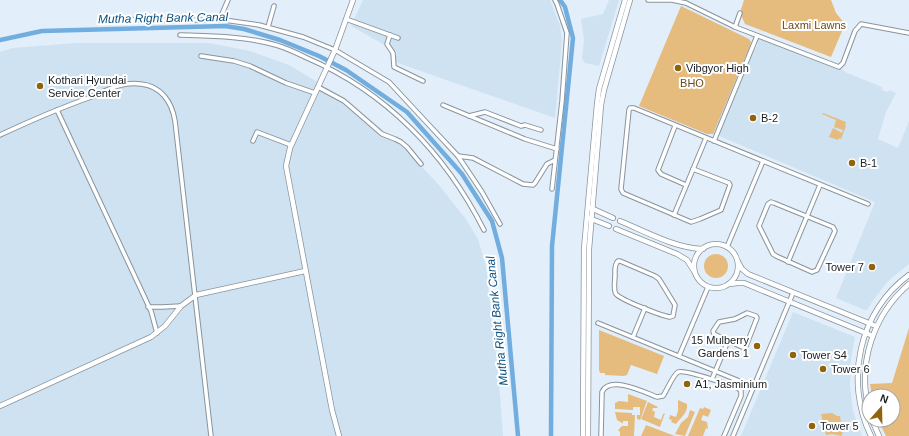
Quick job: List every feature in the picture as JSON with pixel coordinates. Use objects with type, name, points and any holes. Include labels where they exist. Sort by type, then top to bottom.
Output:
[{"type":"street","points":[[224,20],[222,14],[228,0]]},
{"type":"street","points":[[339,436],[331,404],[305,271],[286,172],[286,161],[291,145],[334,52],[353,0]]},
{"type":"street","points":[[552,189],[567,33],[555,0]]},
{"type":"street","points":[[590,208],[596,104],[599,88],[626,0]]},
{"type":"street","points":[[583,436],[583,274],[590,208],[604,90],[630,0]]},
{"type":"street","points":[[648,0],[672,0],[686,3],[735,27],[839,67],[843,63],[857,26],[861,24],[909,33]]},
{"type":"street","points":[[268,27],[274,6]]},
{"type":"street","points":[[735,27],[740,13]]},
{"type":"street","points":[[114,18],[138,20],[224,20],[259,25],[303,37],[334,52],[388,82],[458,156],[482,192],[500,224]]},
{"type":"street","points":[[346,19],[398,38]]},
{"type":"street","points":[[180,35],[229,36],[277,45],[327,65],[357,84],[389,108],[418,136],[447,168],[474,210],[484,230]]},
{"type":"street","points":[[390,36],[387,44],[393,53],[394,67],[423,81]]},
{"type":"street","points":[[714,141],[757,36]]},
{"type":"street","points":[[202,56],[234,61],[250,66],[315,93]]},
{"type":"street","points":[[0,135],[120,85],[142,84],[149,86],[163,94],[168,100],[172,107],[175,121],[211,436]]},
{"type":"street","points":[[318,87],[344,101],[382,134],[401,142],[421,164]]},
{"type":"street","points":[[443,105],[525,139],[557,148]]},
{"type":"street","points":[[693,169],[729,183],[730,188],[724,206],[721,210],[695,221],[687,221],[623,193],[621,189],[628,110],[634,108],[868,204]]},
{"type":"street","points":[[57,110],[154,320],[157,333]]},
{"type":"street","points":[[468,116],[485,112],[521,126],[525,125],[541,130]]},
{"type":"street","points":[[675,126],[658,170],[661,174],[686,184]]},
{"type":"street","points":[[253,141],[257,132],[291,145]]},
{"type":"street","points":[[674,215],[706,138]]},
{"type":"street","points":[[458,156],[473,158],[523,184],[530,185],[535,183],[547,164],[555,160]]},
{"type":"street","points":[[727,248],[761,161]]},
{"type":"street","points":[[788,262],[820,185]]},
{"type":"street","points":[[771,202],[833,227],[835,231],[817,270],[812,272],[788,262],[773,254],[760,229],[760,222],[768,204],[771,202]]},
{"type":"street","points":[[590,208],[613,218]]},
{"type":"street","points":[[589,218],[609,226]]},
{"type":"street","points":[[588,436],[589,218]]},
{"type":"street","points":[[620,221],[680,246],[691,249],[703,249],[715,244],[727,248],[732,251],[742,269],[748,274],[876,326]]},
{"type":"street","points":[[616,229],[677,254],[687,260],[700,282],[708,287],[717,288],[738,282],[873,336]]},
{"type":"street","points":[[694,270],[696,258],[703,249]]},
{"type":"street","points":[[620,261],[655,276],[665,288],[675,306],[673,316],[670,317],[645,308],[616,293],[616,262],[620,261]]},
{"type":"street","points":[[729,284],[736,274],[738,262]]},
{"type":"street","points":[[0,406],[144,341],[165,326],[182,306],[196,295],[305,271]]},
{"type":"street","points":[[871,436],[861,409],[858,385],[859,360],[869,324],[883,300],[909,274]]},
{"type":"street","points":[[866,388],[865,369],[867,354],[876,326],[890,305],[909,284]]},
{"type":"street","points":[[679,356],[708,287]]},
{"type":"street","points":[[733,436],[793,293]]},
{"type":"street","points":[[148,307],[182,306]]},
{"type":"street","points":[[633,337],[645,308]]},
{"type":"street","points":[[747,313],[756,316],[757,320],[746,346],[742,347],[728,341],[714,334],[713,331],[717,324],[735,319],[747,313]]},
{"type":"street","points":[[598,323],[754,387]]},
{"type":"street","points":[[712,379],[728,341]]},
{"type":"street","points":[[601,436],[602,392],[604,388],[609,384],[622,385],[657,397],[663,396],[674,375],[678,372],[684,372],[712,379],[738,388],[741,391],[741,396],[724,436]]},
{"type":"shaded area","points":[[363,0],[550,0],[560,26],[562,42],[555,118],[395,62],[397,52],[351,26]]},
{"type":"shaded area","points":[[609,0],[619,0],[599,66],[585,63],[582,59],[584,40],[581,19],[603,14]]},
{"type":"shaded area","points":[[749,35],[827,64],[834,64],[847,73],[882,87],[882,90],[888,92],[889,90],[896,93],[886,112],[878,139],[898,148],[909,121],[909,264],[888,281],[867,310],[836,298],[875,202],[710,132],[709,129],[758,44]]},
{"type":"shaded area","points":[[76,43],[209,43],[250,51],[289,65],[349,101],[407,151],[438,184],[465,218],[478,239],[486,267],[499,382],[503,436],[0,436],[0,52],[13,48]]},
{"type":"shaded area","points":[[793,312],[855,337],[851,359],[850,385],[853,411],[862,436],[741,436]]},
{"type":"green space","name":"Laxmi Lawns","points":[[744,0],[831,0],[836,13],[845,24],[831,57],[745,24],[740,13]]},
{"type":"green space","name":"BHO","points":[[681,6],[749,39],[751,42],[713,134],[707,134],[639,106]]},
{"type":"green space","points":[[823,113],[846,122],[841,139],[839,138],[838,140],[829,137],[833,128],[842,133],[843,130],[834,127],[836,120],[822,114]]},
{"type":"green space","points":[[716,254],[725,257],[728,266],[725,275],[716,278],[707,275],[704,266],[707,257]]},
{"type":"green space","points":[[909,328],[909,436],[886,436],[882,428],[901,428],[901,388],[871,388],[870,384],[892,383]]},
{"type":"green space","points":[[599,330],[664,356],[657,374],[631,365],[627,375],[624,376],[605,375],[605,373],[600,373]]},
{"type":"green space","points":[[628,394],[647,401],[640,420],[637,419],[637,415],[640,415],[640,407],[633,407],[633,410],[615,409],[615,403],[619,401],[628,402]]},
{"type":"green space","points":[[678,400],[687,404],[687,407],[676,424],[671,422],[672,420],[669,419],[670,415],[676,417],[678,411]]},
{"type":"green space","points":[[648,402],[658,407],[653,408],[652,410],[655,412],[654,417],[661,420],[663,414],[665,413],[660,427],[641,419]]},
{"type":"green space","points":[[704,407],[711,410],[708,417],[703,415],[701,420],[707,422],[708,429],[706,428],[703,436],[688,436],[700,408],[703,409]]},
{"type":"green space","points":[[690,410],[695,412],[685,436],[675,434],[681,423],[688,417]]},
{"type":"green space","points":[[615,412],[632,413],[632,415],[635,415],[634,436],[620,436],[620,432],[618,430],[622,426],[628,426],[628,421],[623,421],[622,423],[617,420]]},
{"type":"green space","points":[[832,413],[840,416],[841,423],[844,424],[841,431],[843,433],[841,436],[832,434],[826,435],[821,414]]},
{"type":"green space","points":[[646,425],[675,436],[641,436]]},
{"type":"waterway","points":[[551,436],[552,246],[573,38],[565,7],[560,0]]},
{"type":"waterway","name":"Mutha Right Bank Canal","points":[[0,40],[42,31],[225,26],[244,29],[280,40],[319,56],[346,70],[407,112],[462,174],[492,221],[502,258],[518,436]]},
{"type":"place","name":"Vibgyor High","points":[[678,68]]},
{"type":"place","name":"Kothari Hyundai Service Center","points":[[40,86]]},
{"type":"place","name":"B-2","points":[[753,118]]},
{"type":"place","name":"B-1","points":[[852,163]]},
{"type":"place","name":"Tower 7","points":[[872,267]]},
{"type":"place","name":"15 Mulberry Gardens 1","points":[[757,346]]},
{"type":"place","name":"Tower S4","points":[[793,355]]},
{"type":"place","name":"Tower 6","points":[[823,369]]},
{"type":"place","name":"A1, Jasminium","points":[[687,384]]},
{"type":"place","name":"Tower 5","points":[[812,426]]}]
